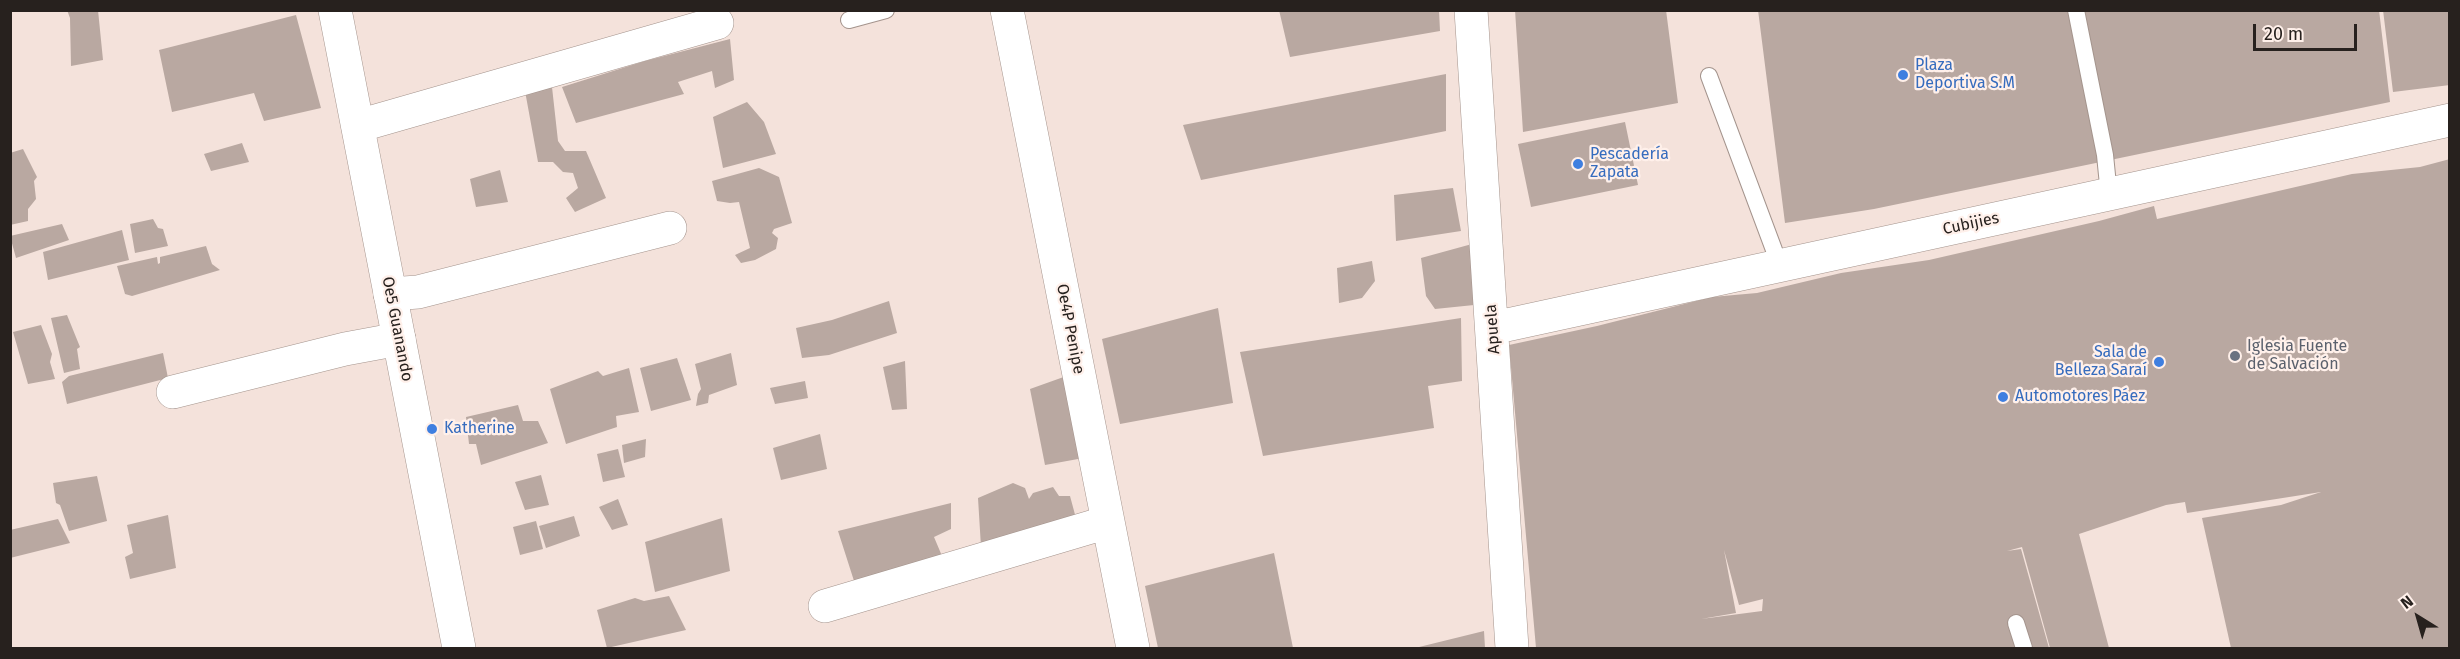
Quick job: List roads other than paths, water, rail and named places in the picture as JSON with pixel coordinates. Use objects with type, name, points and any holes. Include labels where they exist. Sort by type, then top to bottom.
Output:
[{"type":"street","name":"Oe5 Guanando","points":[[335,10],[459,648]]},
{"type":"street","name":"Oe4P Penipe","points":[[1007,10],[1133,648]]},
{"type":"street","name":"Apuela","points":[[1471,10],[1512,648]]},
{"type":"street","points":[[358,126],[717,23]]},
{"type":"street","name":"Cubijies","points":[[1493,328],[2450,120]]},
{"type":"street","points":[[390,294],[418,292],[670,228]]},
{"type":"street","points":[[173,392],[345,349],[399,339]]},
{"type":"street","points":[[825,606],[1108,522]]},
{"type":"lane","points":[[849,20],[886,10]]},
{"type":"lane","points":[[2076,10],[2105,155],[2109,195]]},
{"type":"lane","points":[[1709,76],[1780,266]]},
{"type":"lane","points":[[2016,623],[2024,648]]},
{"type":"place","name":"Plaza Deportiva S.M","points":[[1903,75]]},
{"type":"place","name":"Pescadería Zapata","points":[[1578,164]]},
{"type":"place","name":"Iglesia Fuente de Salvación","points":[[2235,356]]},
{"type":"place","name":"Sala de Belleza Saraí","points":[[2159,362]]},
{"type":"place","name":"Automotores Páez","points":[[2003,397]]},
{"type":"place","name":"Katherine","points":[[432,429]]}]
